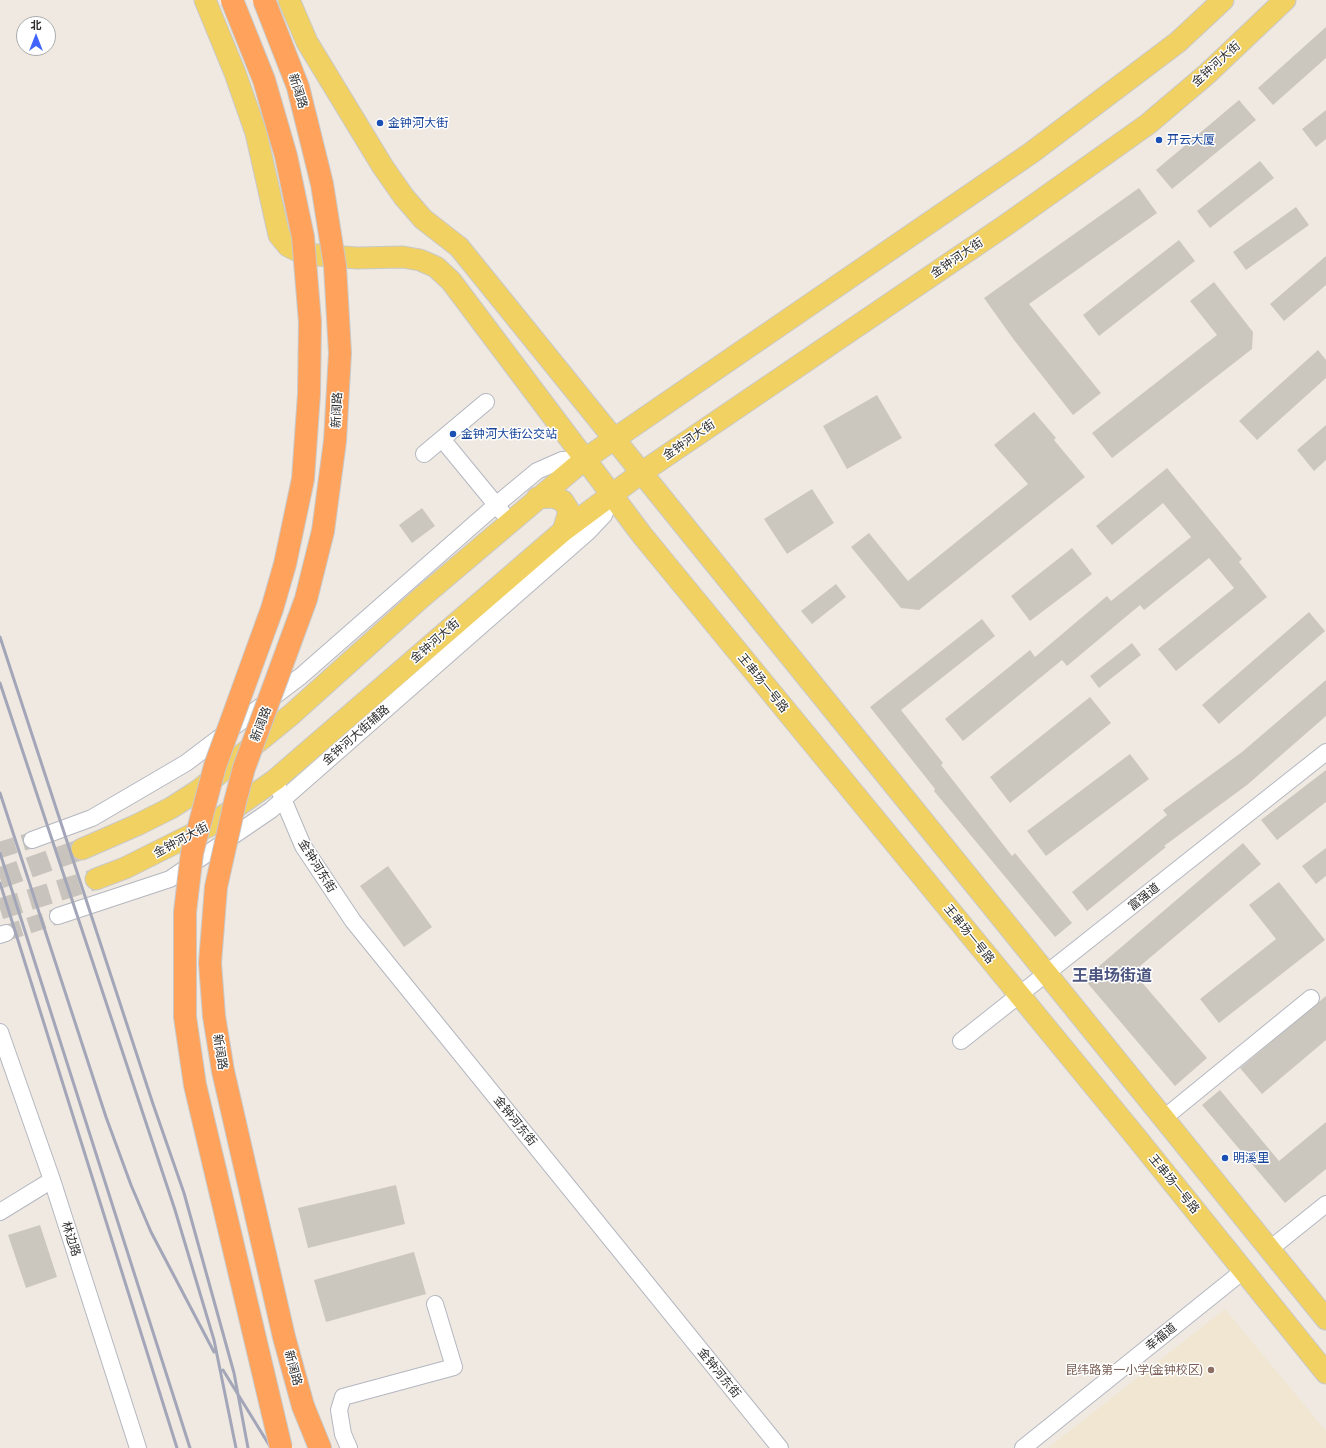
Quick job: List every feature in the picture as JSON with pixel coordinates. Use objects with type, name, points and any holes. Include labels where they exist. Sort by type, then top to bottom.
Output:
[{"type":"highway","points":[[232,0],[264,80],[286,156],[303,237],[310,322],[309,394],[303,479],[285,564],[272,609],[215,766],[192,852],[185,912],[185,1017],[195,1085],[281,1448]]},
{"type":"highway","name":"新阔路","points":[[264,0],[298,87],[322,184],[334,266],[340,360],[335,441],[323,532],[306,599],[244,768],[235,802],[216,887],[210,963],[214,1016],[223,1071],[282,1329],[303,1406],[320,1448]]},
{"type":"main road","name":"王串场一号路","points":[[205,0],[236,73],[256,133],[279,235],[288,246],[304,254],[357,258],[403,257],[420,260],[436,267],[451,281],[642,535],[1326,1373]]},
{"type":"main road","points":[[289,0],[307,42],[375,155],[404,197],[423,220],[459,247],[1326,1319]]},
{"type":"main road","points":[[82,849],[137,825],[170,808],[199,790],[292,714],[510,520],[585,459],[613,438],[1031,153],[1178,42],[1223,0]]},
{"type":"main road","name":"金钟河大街","points":[[96,879],[125,868],[209,826],[275,780],[563,531],[641,473],[1000,230],[1148,124],[1207,74],[1285,0]]},
{"type":"main road","points":[[537,498],[553,497],[563,501],[568,509],[568,516],[563,531]]},
{"type":"street","points":[[424,454],[486,402]]},
{"type":"street","points":[[442,439],[510,520]]},
{"type":"street","points":[[32,840],[92,818],[186,763],[301,676],[496,505],[537,471],[562,460],[585,459]]},
{"type":"street","name":"金钟河大街辅路","points":[[58,916],[170,879],[284,800],[588,532],[604,515],[611,495]]},
{"type":"street","name":"富强道","points":[[961,1042],[1326,752]]},
{"type":"street","name":"金钟河东街","points":[[275,780],[303,846],[353,921],[780,1448]]},
{"type":"street","points":[[1164,1118],[1311,998]]},
{"type":"street","name":"林边路","points":[[0,1032],[52,1180],[138,1448]]},
{"type":"street","points":[[0,1212],[52,1180]]},
{"type":"street","points":[[1270,1249],[1326,1204]]},
{"type":"street","name":"幸福道","points":[[1023,1448],[1244,1271]]},
{"type":"street","points":[[349,1448],[343,1434],[339,1410],[343,1398],[454,1367],[435,1304]]},
{"type":"shaded area","name":"昆纬路第一小学(金钟校区)","points":[[1225,1309],[1326,1431],[1326,1448],[1048,1448]]},
{"type":"building","points":[[1326,27],[1326,58],[1273,105],[1258,88]]},
{"type":"building","points":[[1239,100],[1256,120],[1172,189],[1156,170]]},
{"type":"building","points":[[1326,110],[1326,139],[1316,147],[1302,129]]},
{"type":"building","points":[[1260,161],[1274,178],[1210,228],[1197,211]]},
{"type":"building","points":[[1139,188],[1157,213],[1029,304],[1101,393],[1073,415],[1014,340],[984,298]]},
{"type":"building","points":[[1296,207],[1309,225],[1246,270],[1233,252]]},
{"type":"building","points":[[1179,240],[1195,261],[1099,336],[1083,315]]},
{"type":"building","points":[[1326,256],[1326,285],[1284,321],[1270,304]]},
{"type":"building","points":[[1214,282],[1253,332],[1252,349],[1112,458],[1092,433],[1217,335],[1190,301]]},
{"type":"building","points":[[1318,350],[1326,360],[1326,378],[1257,440],[1239,421]]},
{"type":"building","points":[[877,395],[902,438],[847,469],[823,426]]},
{"type":"building","points":[[1034,412],[1056,438],[1054,440],[1085,477],[919,610],[901,608],[851,547],[869,533],[908,581],[1028,484],[994,445]]},
{"type":"building","points":[[1326,425],[1326,460],[1314,471],[1297,450]]},
{"type":"building","points":[[1167,468],[1242,559],[1239,562],[1267,597],[1176,671],[1158,649],[1234,588],[1209,558],[1144,610],[1140,605],[1067,666],[1062,660],[963,741],[945,719],[1030,650],[1035,657],[1107,596],[1111,601],[1191,537],[1163,503],[1112,545],[1096,526]]},
{"type":"building","points":[[812,489],[834,523],[787,554],[764,519]]},
{"type":"building","points":[[422,508],[435,526],[412,543],[399,525]]},
{"type":"building","points":[[1072,548],[1092,574],[1030,621],[1011,596]]},
{"type":"building","points":[[836,584],[846,597],[812,624],[801,611]]},
{"type":"building","points":[[1309,612],[1325,631],[1219,724],[1202,705]]},
{"type":"building","points":[[982,619],[995,636],[901,710],[943,763],[941,765],[1012,856],[1015,853],[1072,923],[1055,937],[934,791],[935,789],[870,707]]},
{"type":"building","points":[[1132,643],[1141,655],[1099,688],[1090,676]]},
{"type":"building","points":[[1326,680],[1326,716],[1247,785],[1164,846],[1166,847],[1087,911],[1072,892],[1167,815],[1163,810],[1242,752]]},
{"type":"building","points":[[1090,697],[1111,723],[1010,803],[990,777]]},
{"type":"building","points":[[1130,754],[1149,779],[1046,856],[1027,831]]},
{"type":"building","points":[[1326,770],[1326,802],[1277,840],[1261,820]]},
{"type":"building","points":[[1243,843],[1261,864],[1133,972],[1207,1058],[1175,1086],[1084,979]]},
{"type":"building","points":[[1326,848],[1326,876],[1316,884],[1302,866]]},
{"type":"building","points":[[388,866],[432,927],[404,947],[360,886]]},
{"type":"building","points":[[1279,882],[1325,940],[1219,1023],[1200,999],[1276,939],[1249,905]]},
{"type":"building","points":[[1326,996],[1326,1040],[1262,1094],[1240,1068]]},
{"type":"building","points":[[1220,1090],[1279,1161],[1326,1122],[1326,1169],[1285,1203],[1202,1105]]},
{"type":"building","points":[[396,1185],[405,1224],[308,1248],[298,1208]]},
{"type":"building","points":[[40,1225],[57,1277],[26,1288],[8,1235]]},
{"type":"building","points":[[414,1252],[426,1294],[326,1322],[314,1280]]},
{"type":"tunnel","points":[[0,850],[32,840]]},
{"type":"tunnel","points":[[0,878],[82,849]]},
{"type":"tunnel","points":[[0,909],[96,879]]},
{"type":"tunnel","points":[[6,933],[58,916]]},
{"type":"railway","points":[[0,637],[153,1104],[184,1193],[234,1373],[248,1448]]},
{"type":"railway","points":[[0,683],[175,1210],[214,1340],[236,1448]]},
{"type":"railway","points":[[0,793],[106,1117],[131,1185],[151,1232],[214,1352]]},
{"type":"railway","points":[[0,853],[190,1448]]},
{"type":"railway","points":[[0,883],[177,1448]]},
{"type":"railway","points":[[223,1370],[271,1448]]},
{"type":"place","name":"金钟河大街","points":[[380,123]]},
{"type":"place","name":"开云大厦","points":[[1159,140]]},
{"type":"place","name":"金钟河大街公交站","points":[[453,434]]},
{"type":"place","name":"明溪里","points":[[1225,1158]]},
{"type":"place","name":"昆纬路第一小学(金钟校区)","points":[[1211,1370]]},
{"type":"district","name":"王串场街道","points":[[1112,976]]}]
